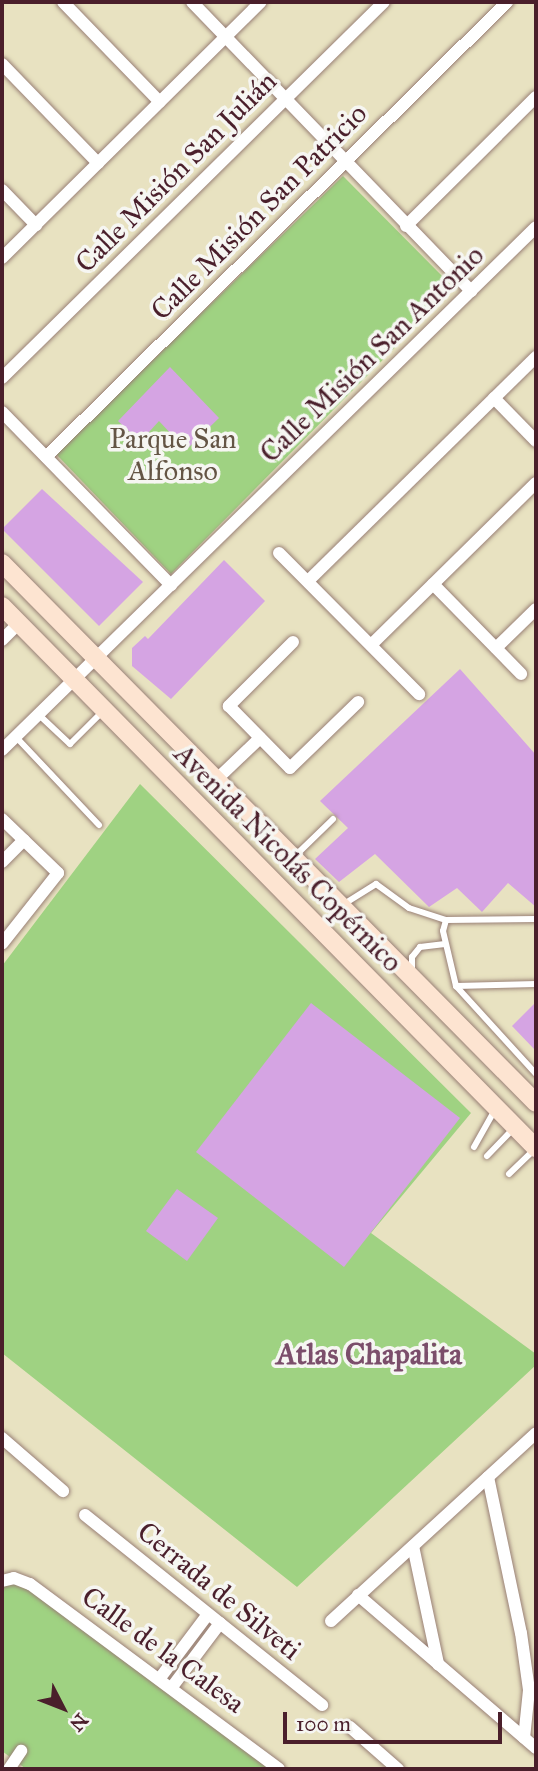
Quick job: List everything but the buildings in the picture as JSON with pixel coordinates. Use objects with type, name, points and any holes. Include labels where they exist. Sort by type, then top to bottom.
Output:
[{"type":"street","points":[[63,2],[160,102]]},
{"type":"street","points":[[192,2],[344,163],[471,291]]},
{"type":"street","points":[[2,258],[261,2]]},
{"type":"street","name":"Calle Misión San Julián","points":[[2,378],[384,2]]},
{"type":"street","name":"Calle Misión San Patricio","points":[[46,457],[507,2]]},
{"type":"street","points":[[2,64],[98,163]]},
{"type":"street","points":[[406,226],[536,97]]},
{"type":"street","points":[[2,190],[36,225]]},
{"type":"street","name":"Calle Misión San Antonio","points":[[2,750],[536,227]]},
{"type":"street","points":[[308,581],[536,357]]},
{"type":"street","points":[[494,398],[536,440]]},
{"type":"street","points":[[2,412],[171,585]]},
{"type":"street","points":[[371,645],[536,483]]},
{"type":"street","points":[[279,552],[419,694]]},
{"type":"street","name":"Avenida Nicolás Copérnico","points":[[2,563],[216,780],[412,973],[536,1103]]},
{"type":"street","points":[[433,584],[521,674]]},
{"type":"street","name":"Avenida Nicolás Copérnico","points":[[2,606],[536,1148]]},
{"type":"street","points":[[496,648],[536,608]]},
{"type":"street","points":[[2,640],[19,623]]},
{"type":"street","points":[[293,642],[229,706],[290,768],[358,702]]},
{"type":"street","points":[[216,780],[260,738]]},
{"type":"street","points":[[2,820],[58,873],[2,944]]},
{"type":"street","points":[[2,862],[24,841]]},
{"type":"street","points":[[460,1069],[483,1071],[493,1059]]},
{"type":"street","points":[[331,1621],[536,1433]]},
{"type":"street","points":[[5,1446],[63,1491]]},
{"type":"street","points":[[488,1477],[521,1633],[528,1690],[524,1738]]},
{"type":"street","name":"Cerrada de Silveti","points":[[85,1515],[322,1705]]},
{"type":"street","points":[[413,1546],[438,1664]]},
{"type":"street","name":"Calle de la Calesa","points":[[8,1580],[30,1584],[279,1769]]},
{"type":"street","points":[[358,1595],[536,1748]]},
{"type":"street","points":[[160,1678],[208,1614]]},
{"type":"street","points":[[172,1687],[219,1623]]},
{"type":"street","points":[[350,1727],[398,1769]]},
{"type":"street","points":[[9,1769],[21,1751]]},
{"type":"lane","points":[[38,714],[70,744],[104,710]]},
{"type":"lane","points":[[16,737],[99,824]]},
{"type":"lane","points":[[294,857],[333,819]]},
{"type":"lane","points":[[342,905],[376,884],[409,908],[446,920],[536,919]]},
{"type":"lane","points":[[446,920],[445,944],[456,986],[536,1074]]},
{"type":"lane","points":[[412,973],[412,957],[420,947],[445,944]]},
{"type":"lane","points":[[456,986],[536,984]]},
{"type":"lane","points":[[474,1147],[496,1107]]},
{"type":"lane","points":[[487,1156],[515,1126]]},
{"type":"lane","points":[[509,1174],[536,1148]]},
{"type":"green space","name":"Parque San Alfonso","points":[[343,176],[454,288],[171,574],[56,454]]},
{"type":"green space","points":[[140,784],[471,1113],[371,1233],[536,1354],[536,1365],[297,1587],[2,1353],[2,966]]},
{"type":"green space","points":[[14,1581],[46,1600],[269,1769],[26,1769],[2,1751],[2,1585]]},
{"type":"district","name":"Atlas Chapalita","points":[[369,1354]]}]
